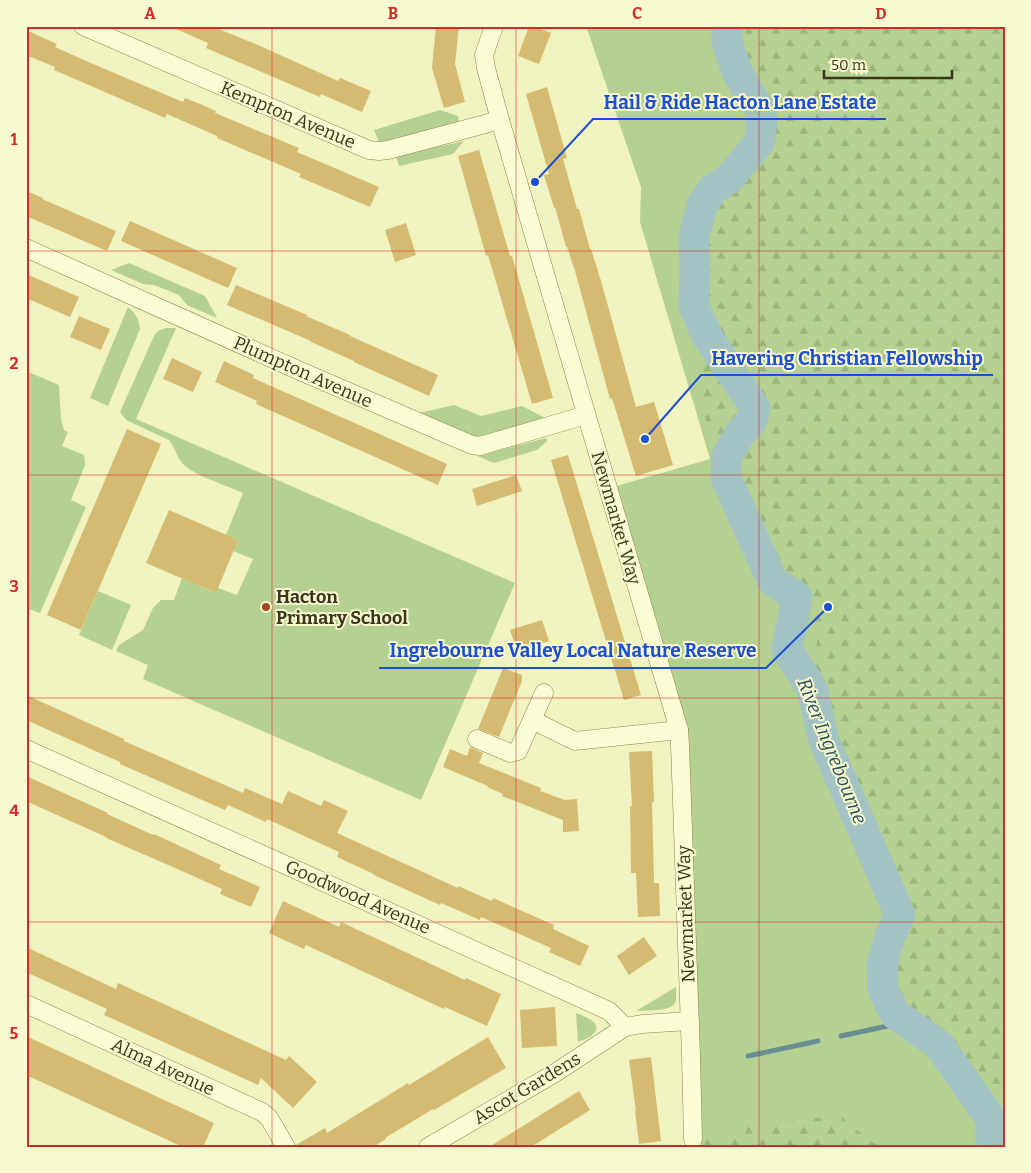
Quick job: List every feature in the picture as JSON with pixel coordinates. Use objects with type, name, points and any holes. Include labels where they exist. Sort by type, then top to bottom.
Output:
[{"type":"street","name":"Kempton Avenue","points":[[83,26],[369,150],[388,150],[500,120]]},
{"type":"street","name":"Newmarket Way","points":[[494,26],[484,55],[486,68],[679,730],[690,1021],[692,1139]]},
{"type":"street","name":"Plumpton Avenue","points":[[26,248],[300,371],[472,445],[480,446],[586,415]]},
{"type":"street","points":[[477,739],[510,753],[518,752],[544,693]]},
{"type":"street","points":[[532,720],[576,741],[679,730]]},
{"type":"street","name":"Goodwood Avenue","points":[[26,750],[287,865],[609,1011],[624,1027]]},
{"type":"street","name":"Alma Avenue","points":[[26,1004],[262,1112],[269,1118],[286,1147]]},
{"type":"street","points":[[624,1027],[690,1021]]},
{"type":"street","name":"Ascot Gardens","points":[[428,1147],[555,1072],[624,1027]]},
{"type":"green space","points":[[586,26],[1005,26],[1005,1147],[697,1147],[702,1146],[702,1136],[688,745],[615,487],[710,459],[640,222],[641,187]]},
{"type":"green space","points":[[727,26],[1005,26],[1005,1125],[991,1119],[939,1045],[895,1014],[883,990],[882,965],[890,936],[900,915],[823,738],[813,691],[818,628],[772,580],[726,478],[715,483],[716,462],[720,447],[709,437],[701,395],[698,353],[707,336],[694,306],[694,236],[702,205],[714,188],[729,179],[760,140],[762,114],[737,72],[727,42]]},
{"type":"green space","points":[[440,110],[458,116],[459,122],[380,145],[374,130]]},
{"type":"green space","points":[[464,141],[453,154],[399,166],[396,156]]},
{"type":"green space","points":[[129,263],[205,296],[217,318],[187,305],[179,295],[154,285],[143,284],[111,270]]},
{"type":"green space","points":[[128,307],[137,317],[140,329],[108,406],[90,398]]},
{"type":"green space","name":"Hacton Primary School","points":[[166,328],[176,328],[136,419],[515,583],[421,800],[143,679],[148,665],[116,651],[119,645],[143,630],[153,608],[161,600],[174,600],[182,578],[215,593],[218,588],[237,595],[253,559],[233,551],[238,540],[226,535],[243,493],[188,468],[181,462],[169,440],[126,420],[120,412],[154,336],[158,331]]},
{"type":"green space","points":[[26,371],[59,385],[61,420],[64,430],[68,432],[62,446],[84,455],[85,465],[71,500],[86,507],[40,613],[26,608]]},
{"type":"green space","points":[[454,405],[481,416],[522,406],[551,421],[479,439],[415,414]]},
{"type":"green space","points":[[546,438],[547,441],[537,450],[494,463],[477,456]]},
{"type":"green space","points":[[98,591],[131,605],[112,650],[79,635]]},
{"type":"green space","points":[[676,987],[676,1000],[672,1006],[663,1009],[636,1011]]},
{"type":"green space","points":[[576,1013],[592,1020],[596,1026],[596,1030],[592,1035],[578,1042]]},
{"type":"green space","points":[[839,1113],[847,1122],[879,1147],[702,1146],[702,1136],[745,1134],[745,1126],[833,1116]]},
{"type":"building","points":[[169,26],[211,26],[338,81],[340,78],[371,91],[362,112],[321,94],[320,97],[206,48],[208,43]]},
{"type":"building","points":[[436,26],[459,26],[455,64],[465,102],[444,108],[432,68]]},
{"type":"building","points":[[529,26],[534,26],[551,33],[539,64],[518,56]]},
{"type":"building","points":[[26,30],[57,44],[55,47],[93,64],[183,102],[185,98],[200,104],[216,111],[215,113],[299,148],[297,152],[379,187],[370,207],[299,177],[301,174],[167,114],[165,118],[54,70],[55,67],[26,55]]},
{"type":"building","points":[[547,87],[567,158],[563,159],[577,209],[579,209],[601,281],[636,407],[654,402],[673,465],[636,476],[612,398],[610,399],[575,271],[544,175],[549,174],[526,94]]},
{"type":"building","points":[[479,150],[553,398],[532,404],[488,255],[486,256],[458,156]]},
{"type":"building","points":[[26,191],[116,231],[107,251],[26,216]]},
{"type":"building","points":[[130,221],[237,268],[228,288],[121,241]]},
{"type":"building","points":[[406,223],[416,255],[395,262],[385,230]]},
{"type":"building","points":[[26,274],[79,297],[70,317],[26,298]]},
{"type":"building","points":[[236,285],[438,375],[429,396],[311,341],[227,305]]},
{"type":"building","points":[[79,316],[110,329],[101,350],[70,337]]},
{"type":"building","points":[[172,358],[202,372],[193,392],[163,379]]},
{"type":"building","points":[[224,361],[254,375],[253,378],[447,464],[438,485],[256,404],[257,401],[215,382]]},
{"type":"building","points":[[127,429],[161,444],[81,630],[47,615]]},
{"type":"building","points":[[568,455],[641,695],[624,700],[551,460]]},
{"type":"building","points":[[516,475],[522,491],[477,506],[472,489]]},
{"type":"building","points":[[169,510],[238,540],[216,593],[146,563]]},
{"type":"building","points":[[542,620],[549,641],[517,651],[510,630]]},
{"type":"building","points":[[503,668],[522,675],[522,681],[499,737],[478,729]]},
{"type":"building","points":[[26,695],[124,739],[124,741],[243,793],[245,788],[282,804],[288,791],[321,806],[324,800],[348,811],[337,833],[458,888],[458,886],[492,901],[493,898],[554,925],[553,929],[589,946],[580,966],[549,952],[551,948],[481,917],[480,920],[441,903],[440,905],[374,875],[337,857],[339,852],[267,819],[266,822],[228,805],[225,810],[26,720]]},
{"type":"building","points":[[470,747],[483,753],[479,763],[541,788],[540,791],[565,800],[577,799],[579,831],[563,832],[563,820],[502,796],[503,794],[488,786],[443,767],[450,749],[467,756]]},
{"type":"building","points":[[652,751],[654,883],[659,883],[660,916],[638,917],[636,873],[631,873],[630,806],[632,806],[629,752]]},
{"type":"building","points":[[26,776],[221,865],[219,869],[260,887],[251,907],[220,894],[222,889],[26,801]]},
{"type":"building","points":[[283,901],[339,927],[341,922],[465,980],[466,978],[501,994],[487,1026],[445,1007],[444,1009],[306,945],[304,949],[269,933]]},
{"type":"building","points":[[644,937],[657,956],[629,975],[617,956]]},
{"type":"building","points":[[26,947],[116,989],[118,983],[286,1060],[289,1056],[317,1082],[293,1108],[261,1078],[258,1085],[104,1015],[107,1009],[26,972]]},
{"type":"building","points":[[555,1007],[557,1046],[522,1048],[520,1010]]},
{"type":"building","points":[[26,1036],[214,1123],[203,1147],[183,1147],[26,1075]]},
{"type":"building","points":[[488,1037],[506,1068],[433,1109],[373,1147],[297,1147],[296,1145],[325,1128],[327,1133]]},
{"type":"building","points":[[651,1057],[661,1141],[639,1144],[629,1060]]},
{"type":"building","points":[[579,1091],[590,1110],[531,1147],[489,1147]]},
{"type":"waterway","name":"River Ingrebourne","points":[[727,26],[727,42],[737,72],[762,114],[760,141],[729,179],[714,188],[702,205],[694,236],[694,306],[707,336],[755,408],[752,420],[739,435],[727,456],[726,478],[772,580],[797,597],[787,649],[813,691],[823,738],[900,915],[890,936],[882,965],[883,990],[895,1014],[939,1045],[991,1119],[991,1147]]},
{"type":"waterway","points":[[841,1036],[906,1022]]},
{"type":"waterway","points":[[748,1056],[818,1041]]},
{"type":"place","name":"Hail & Ride Hacton Lane Estate","points":[[535,182]]},
{"type":"place","name":"Havering Christian Fellowship","points":[[645,439]]},
{"type":"place","name":"Hacton Primary School","points":[[266,607]]},
{"type":"place","name":"Ingrebourne Valley Local Nature Reserve","points":[[828,607]]}]
